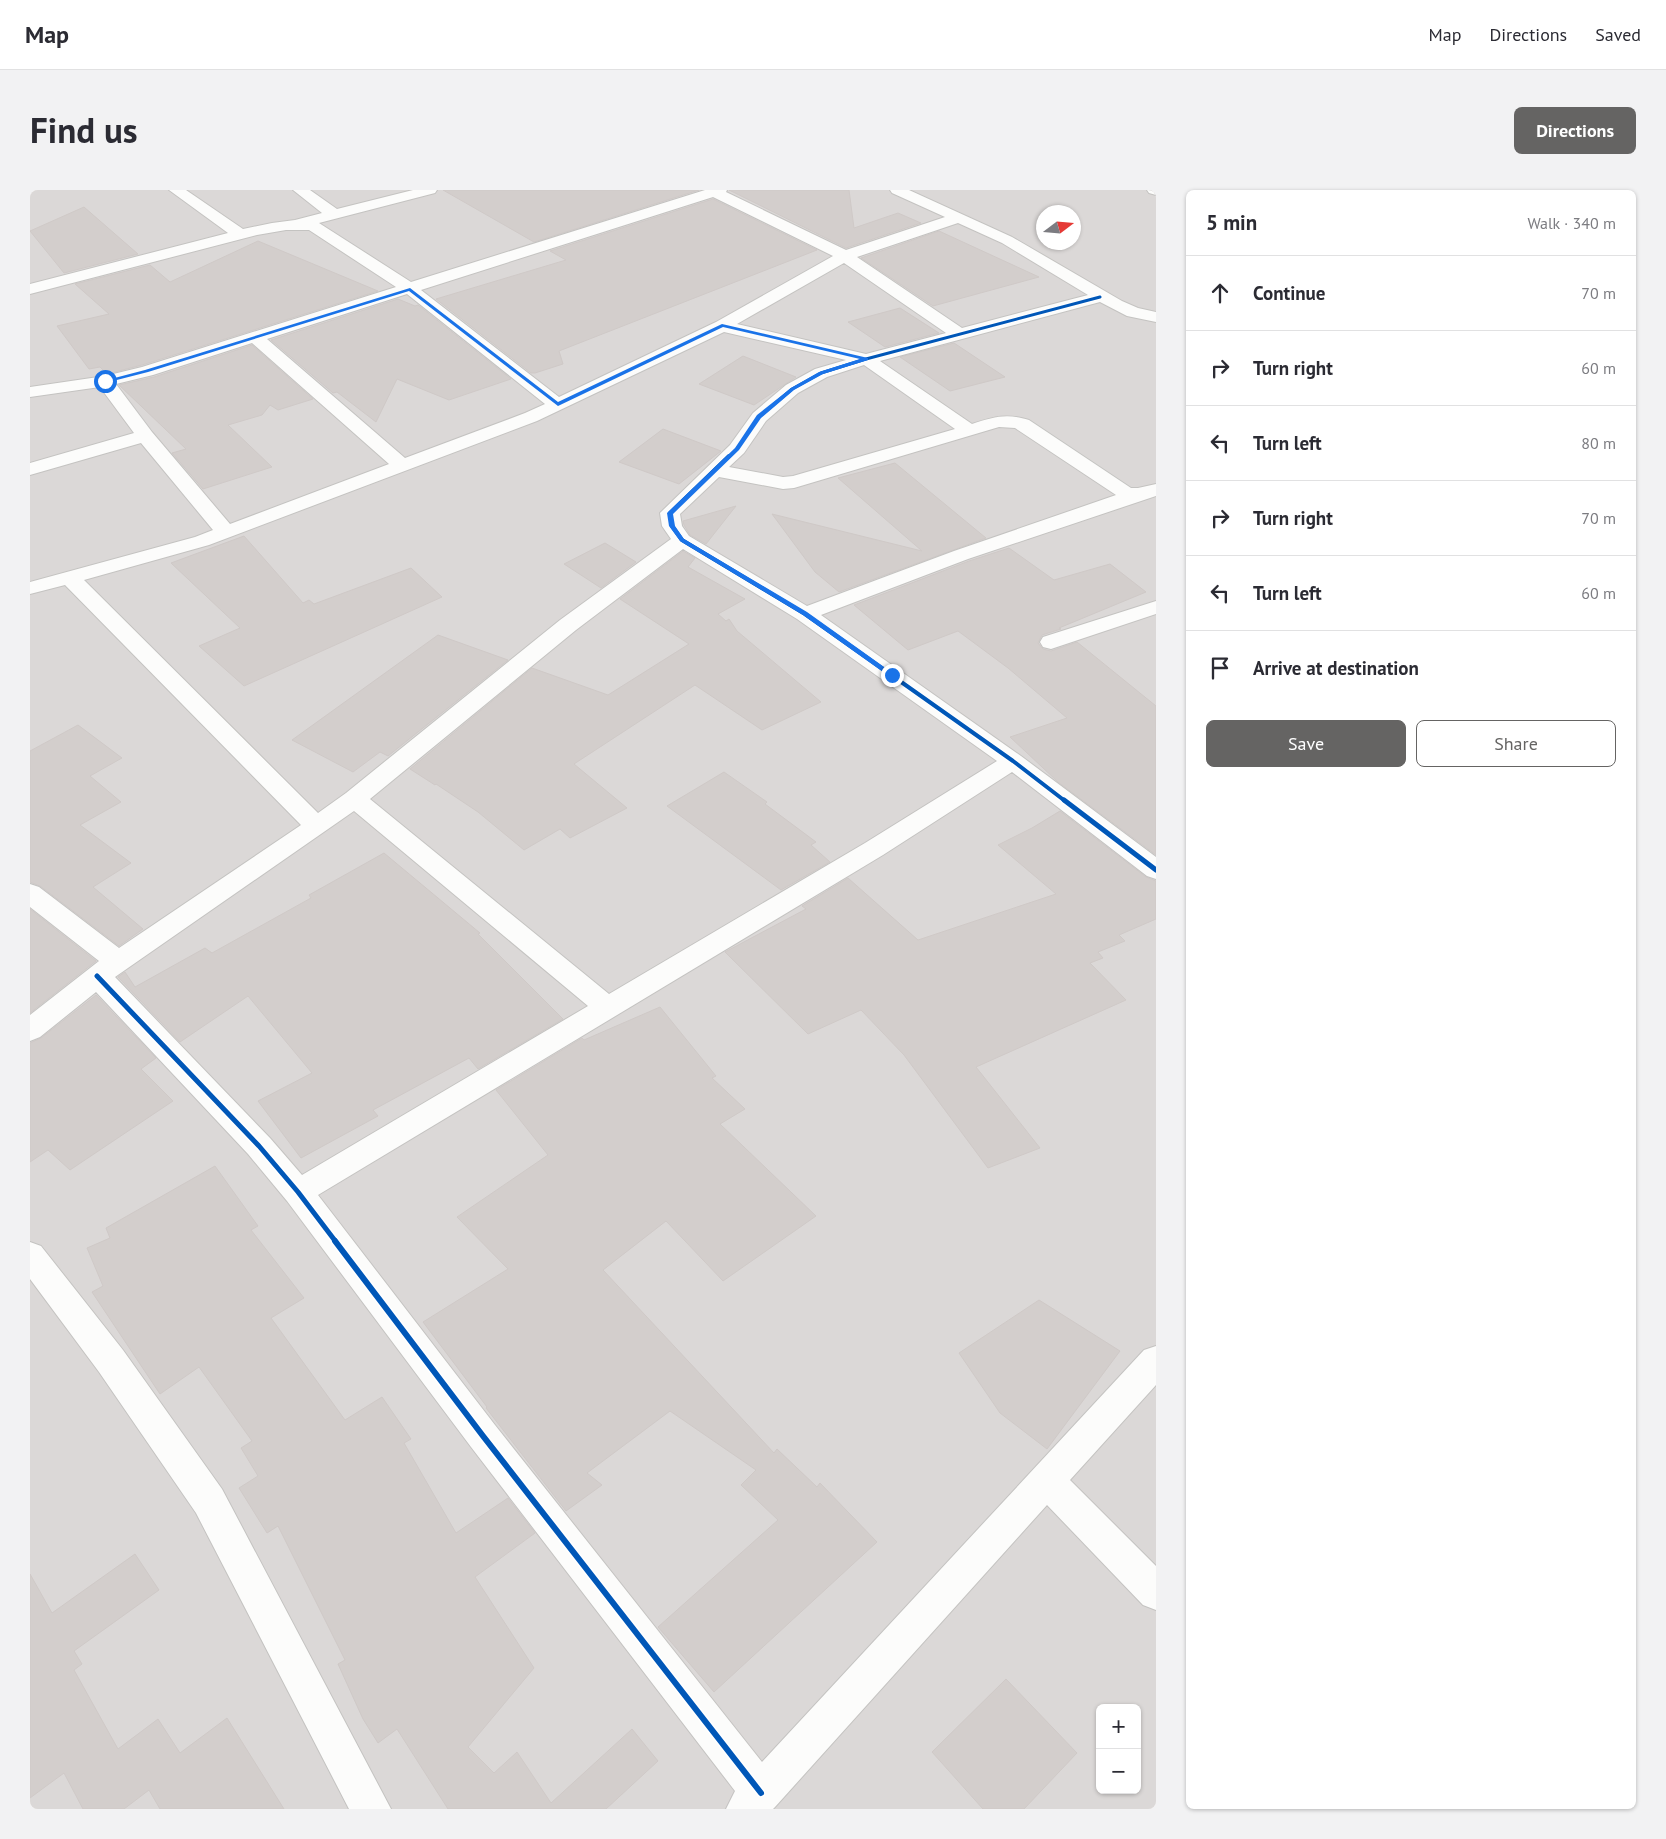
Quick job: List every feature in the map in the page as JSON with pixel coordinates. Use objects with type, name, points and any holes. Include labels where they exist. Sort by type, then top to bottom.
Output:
[{"type":"street","points":[[176,190],[200,204],[242,234]]},
{"type":"street","points":[[300,190],[335,215]]},
{"type":"street","points":[[30,289],[242,234],[301,223],[430,190]]},
{"type":"street","points":[[897,190],[1007,240],[1100,297],[1133,312],[1156,317]]},
{"type":"street","points":[[30,392],[105,381],[147,371],[717,191],[845,256],[959,334]]},
{"type":"street","points":[[30,588],[202,541],[531,417],[722,326],[845,256],[958,218]]},
{"type":"street","points":[[301,223],[313,226],[410,289],[558,405]]},
{"type":"street","points":[[1100,297],[866,359],[821,373],[792,389],[759,416],[737,449],[670,513],[672,526],[682,540],[805,614],[1013,761],[1156,870]]},
{"type":"street","points":[[722,326],[866,359],[969,430]]},
{"type":"street","points":[[255,337],[403,466]]},
{"type":"street","points":[[105,381],[145,436],[226,532]]},
{"type":"street","points":[[715,470],[783,483],[794,482],[969,430],[1012,421],[1022,424],[1126,493],[1147,492]]},
{"type":"street","points":[[30,468],[145,436]]},
{"type":"street","points":[[805,614],[961,555],[1147,492]]},
{"type":"street","points":[[30,1030],[108,969],[355,799],[568,625],[682,540]]},
{"type":"street","points":[[69,577],[316,826]]},
{"type":"street","points":[[1051,642],[1156,607]]},
{"type":"street","points":[[298,1192],[874,849],[1013,761]]},
{"type":"street","points":[[355,799],[608,1008]]},
{"type":"street","points":[[30,893],[108,969],[298,1192],[483,1436],[754,1801],[1156,1361]]},
{"type":"street","points":[[30,1255],[111,1361],[209,1500],[371,1809]]},
{"type":"street","points":[[1046,1481],[1156,1592]]},
{"type":"shaded area","points":[[30,190],[1156,190],[1156,1809],[30,1809]]},
{"type":"building","points":[[443,190],[699,190],[534,242]]},
{"type":"building","points":[[729,190],[849,190],[854,228],[898,213],[921,223],[846,248]]},
{"type":"building","points":[[713,199],[817,250],[559,351],[563,364],[535,373],[531,373],[436,299],[566,260],[550,251]]},
{"type":"building","points":[[84,207],[138,254],[64,273],[30,231]]},
{"type":"building","points":[[939,231],[1039,277],[933,306],[861,258]]},
{"type":"building","points":[[258,241],[378,291],[142,365],[107,374],[100,367],[89,369],[57,326],[109,314],[75,284],[150,265],[170,282]]},
{"type":"building","points":[[398,299],[415,306],[418,305],[511,379],[449,400],[397,379],[376,422],[337,392],[333,393],[271,340]]},
{"type":"building","points":[[900,308],[939,333],[885,347],[848,322]]},
{"type":"building","points":[[954,343],[1005,377],[950,391],[900,357]]},
{"type":"building","points":[[252,345],[313,399],[278,410],[270,405],[262,415],[228,425],[272,467],[203,489],[172,453],[186,449],[119,385],[154,377]]},
{"type":"building","points":[[743,356],[796,377],[754,405],[699,384]]},
{"type":"building","points":[[663,429],[721,451],[679,484],[619,462]]},
{"type":"building","points":[[895,463],[986,538],[839,592],[815,572],[772,514],[922,551],[838,478]]},
{"type":"building","points":[[736,506],[706,544],[690,535],[684,525],[683,521]]},
{"type":"building","points":[[244,536],[303,603],[309,600],[314,604],[411,568],[442,597],[244,686],[199,646],[240,628],[171,563]]},
{"type":"building","points":[[605,543],[636,562],[601,588],[564,564]]},
{"type":"building","points":[[1009,548],[1054,580],[1110,564],[1146,592],[1059,628],[1061,629],[1042,635],[1038,643],[1043,649],[1051,651],[1077,642],[1156,706],[1156,855],[1058,782],[1010,737],[1067,718],[1008,668],[958,631],[908,650],[854,605],[969,561]]},
{"type":"building","points":[[683,551],[695,558],[688,567],[745,599],[718,614],[726,621],[729,619],[737,631],[821,702],[762,730],[695,685],[574,764],[627,808],[570,838],[560,829],[524,850],[478,812],[410,769],[532,668],[608,695],[689,644],[620,599]]},
{"type":"building","points":[[438,635],[508,660],[388,756],[380,752],[353,772],[292,740]]},
{"type":"building","points":[[78,725],[122,758],[90,776],[121,802],[80,825],[131,863],[93,887],[143,929],[119,946],[40,886],[30,882],[30,751]]},
{"type":"building","points":[[724,772],[767,802],[765,804],[816,842],[811,845],[830,862],[781,890],[667,806]]},
{"type":"building","points":[[1060,811],[1146,877],[1156,881],[1156,919],[1119,935],[1125,941],[1098,952],[1103,958],[1090,963],[1126,1000],[976,1067],[1040,1148],[988,1168],[904,1055],[861,1010],[808,1034],[725,952],[806,909],[802,906],[848,878],[918,940],[1056,894],[998,845]]},
{"type":"building","points":[[384,853],[480,933],[478,934],[563,1019],[478,1069],[469,1058],[373,1110],[378,1116],[301,1158],[258,1101],[312,1073],[248,996],[180,1042],[118,977],[125,972],[135,987],[205,948],[212,953],[311,898],[309,895]]},
{"type":"building","points":[[30,909],[96,961],[30,1013]]},
{"type":"building","points":[[96,995],[156,1058],[141,1069],[173,1101],[70,1170],[48,1150],[30,1162],[30,1043],[41,1038]]},
{"type":"building","points":[[660,1007],[716,1076],[712,1078],[745,1109],[720,1124],[816,1216],[723,1281],[666,1221],[603,1270],[774,1453],[777,1449],[817,1487],[820,1483],[877,1542],[714,1692],[658,1627],[778,1520],[741,1485],[756,1470],[670,1411],[587,1473],[602,1485],[566,1511],[486,1408],[423,1322],[508,1269],[457,1217],[548,1155],[496,1090],[582,1038],[584,1040]]},
{"type":"building","points":[[215,1166],[258,1226],[251,1230],[304,1298],[271,1318],[345,1420],[382,1397],[411,1439],[404,1443],[456,1533],[508,1498],[535,1533],[475,1577],[534,1668],[468,1747],[494,1773],[517,1752],[551,1803],[632,1729],[658,1761],[606,1809],[448,1809],[397,1729],[378,1743],[363,1719],[338,1664],[345,1660],[278,1526],[267,1533],[239,1488],[258,1476],[241,1448],[252,1441],[199,1367],[160,1394],[92,1292],[103,1286],[87,1248],[110,1238],[106,1228]]},
{"type":"building","points":[[1039,1300],[1120,1351],[1047,1449],[1000,1413],[959,1353]]},
{"type":"building","points":[[135,1554],[159,1590],[74,1651],[82,1664],[74,1670],[118,1749],[158,1719],[180,1753],[227,1718],[284,1809],[160,1809],[149,1790],[124,1809],[83,1809],[64,1773],[30,1798],[30,1574],[52,1613]]},
{"type":"building","points":[[1006,1679],[1077,1753],[1024,1809],[983,1809],[932,1752]]},
{"type":"cycle path","points":[[1100,297],[866,359],[821,373],[792,389],[759,417],[737,449],[670,513],[672,526],[682,540],[805,614],[1013,761],[1156,870]]},
{"type":"cycle path","points":[[97,976],[259,1146],[298,1192],[483,1436],[761,1793]]},
{"type":"route","points":[[105,381],[147,371],[410,289],[558,405],[722,326],[866,359],[821,373],[792,389],[759,416],[737,449],[670,513],[672,526],[682,540],[805,614],[892,675]]}]
